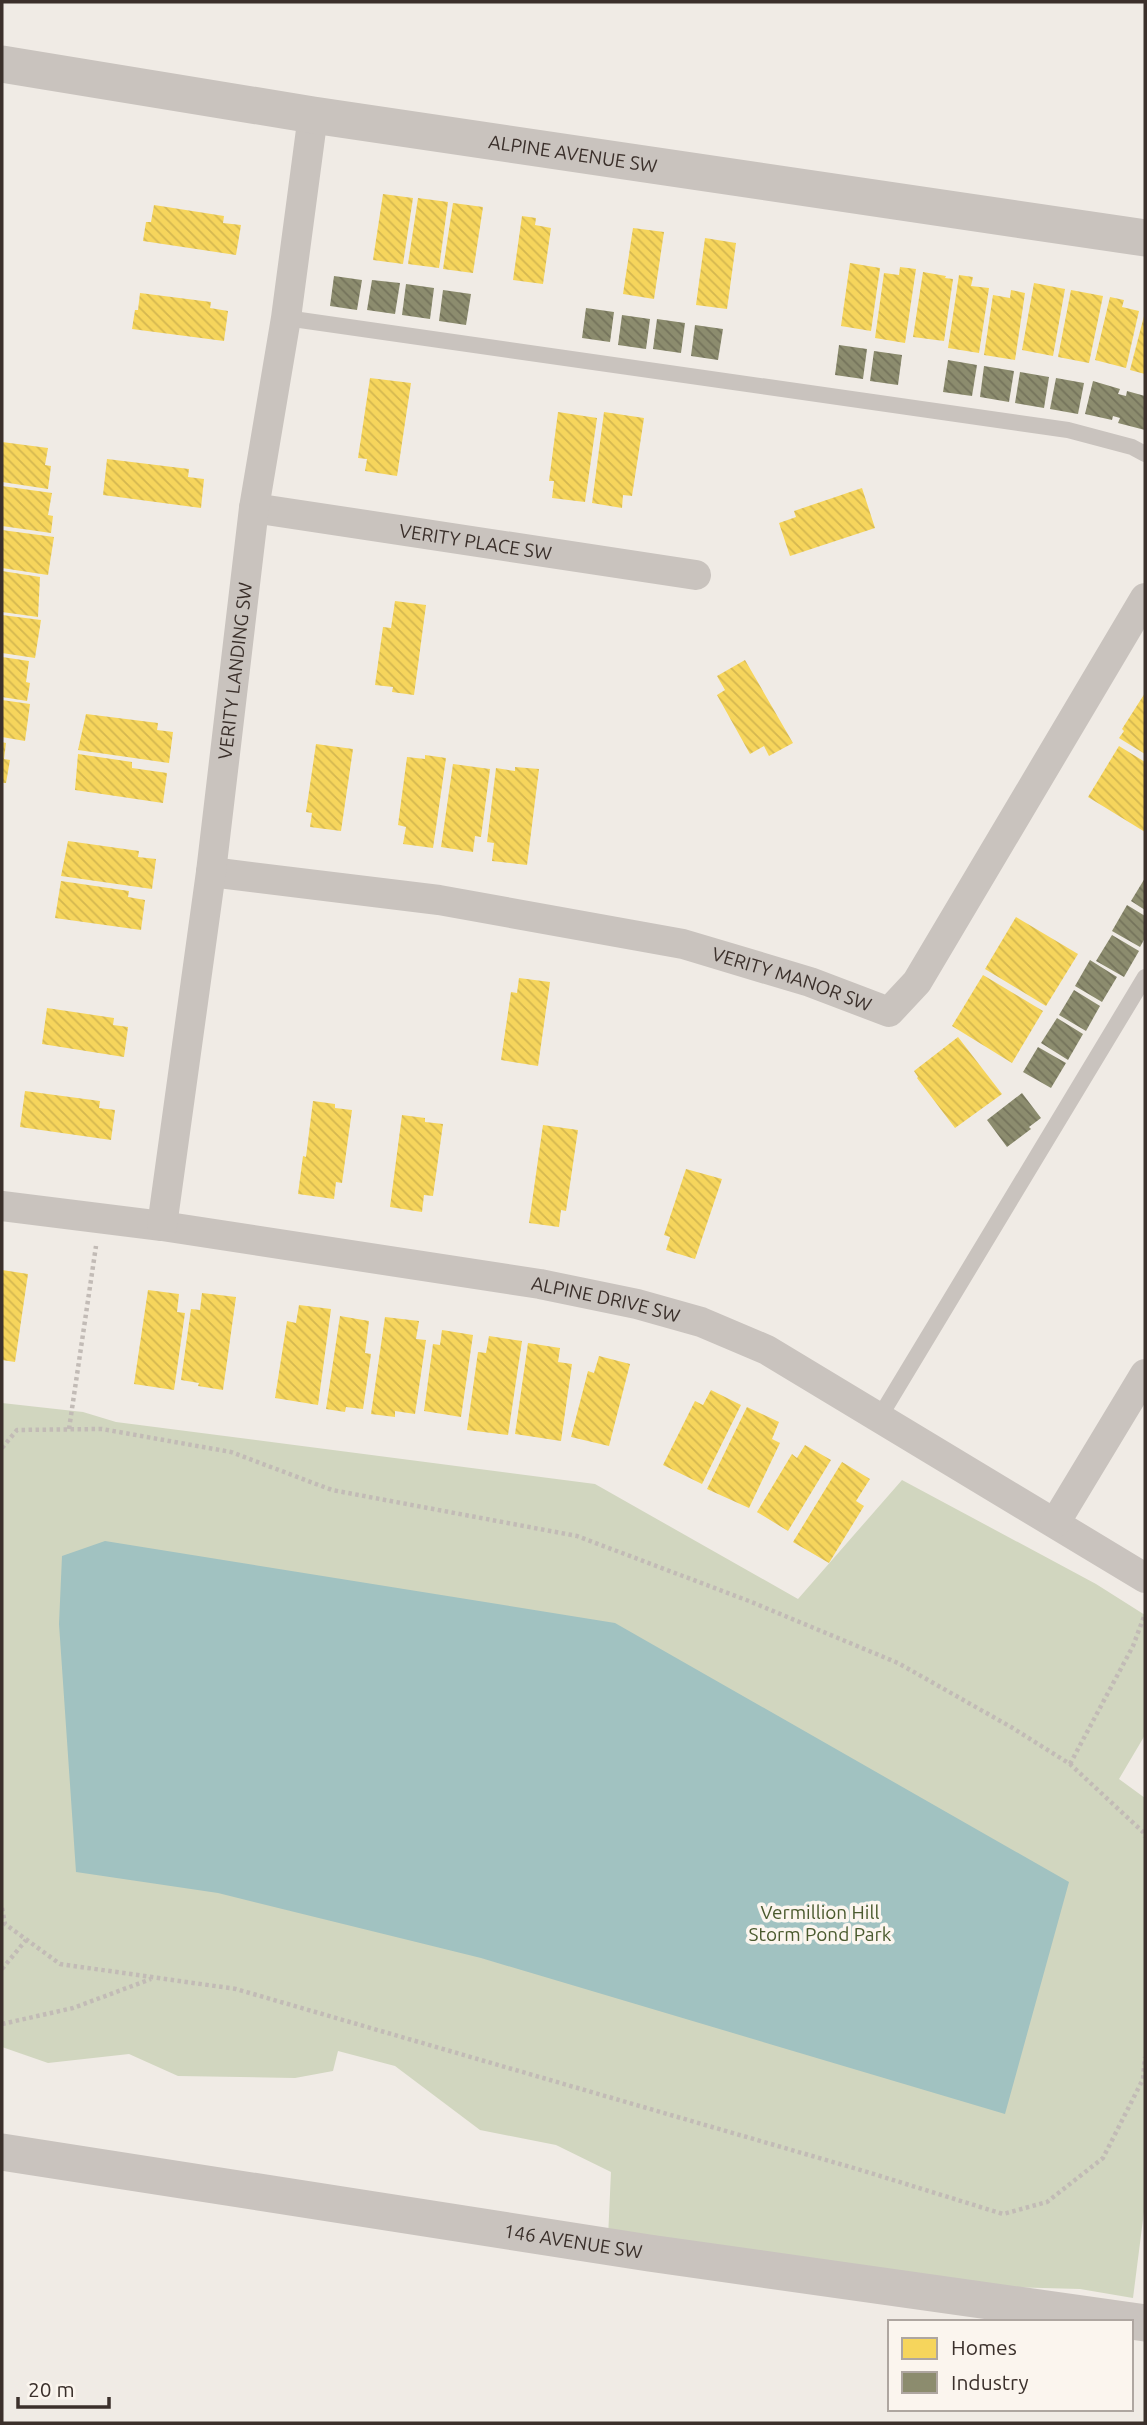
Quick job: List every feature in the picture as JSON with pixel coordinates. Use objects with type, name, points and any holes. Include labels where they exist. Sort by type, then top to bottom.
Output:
[{"type":"street","name":"ALPINE AVENUE SW","points":[[2,64],[313,115],[1145,239]]},
{"type":"street","name":"VERITY LANDING SW","points":[[162,1226],[211,872],[254,508],[285,318],[313,115]]},
{"type":"street","name":"VERITY PLACE SW","points":[[254,508],[696,575]]},
{"type":"street","name":"VERITY MANOR SW","points":[[211,872],[439,900],[683,944],[810,982],[889,1012],[916,982],[1145,598]]},
{"type":"street","name":"ALPINE DRIVE SW","points":[[2,1206],[162,1226],[540,1284],[637,1304],[701,1322],[767,1350],[1145,1578]]},
{"type":"street","points":[[1055,1523],[1145,1374]]},
{"type":"street","name":"146 AVENUE SW","points":[[2,2152],[661,2255],[1124,2320]]},
{"type":"lane","points":[[285,318],[1068,430],[1132,447],[1145,454]]},
{"type":"lane","points":[[880,1418],[1145,977]]},
{"type":"path","points":[[69,1429],[99,1218]]},
{"type":"path","points":[[2,1448],[17,1430],[102,1429],[231,1452],[332,1490],[577,1536],[749,1601],[898,1663],[1011,1727],[1070,1765],[1143,1832],[1145,1837]]},
{"type":"path","points":[[1070,1765],[1133,1646],[1145,1614]]},
{"type":"path","points":[[2,1908],[5,1924],[60,1965],[236,1989],[864,2171],[1003,2214],[1047,2202],[1103,2158],[1143,2079],[1145,2057]]},
{"type":"path","points":[[2,1969],[26,1940]]},
{"type":"path","points":[[2,2024],[74,2008],[154,1978]]},
{"type":"green space","name":"Vermillion Hill Storm Pond Park","points":[[2,1403],[83,1412],[116,1422],[595,1484],[798,1599],[902,1480],[1096,1584],[1145,1615],[1145,1735],[1119,1779],[1145,1798],[1145,2204],[1133,2298],[1080,2289],[977,2286],[608,2238],[611,2172],[556,2145],[480,2130],[395,2066],[338,2051],[333,2071],[295,2078],[178,2076],[129,2054],[48,2063],[2,2047]]},
{"type":"water","points":[[105,1541],[615,1623],[1069,1882],[1005,2114],[481,1958],[218,1893],[76,1872],[59,1624],[62,1556]]},
{"type":"building: Homes","points":[[383,194],[413,198],[403,264],[373,260]]},
{"type":"building: Homes","points":[[418,198],[448,202],[439,268],[408,264]]},
{"type":"building: Homes","points":[[453,203],[483,207],[473,273],[443,269]]},
{"type":"building: Homes","points":[[154,205],[224,216],[223,223],[241,225],[236,255],[143,241],[146,222],[151,222]]},
{"type":"building: Homes","points":[[522,216],[536,218],[535,225],[551,228],[543,284],[513,280]]},
{"type":"building: Homes","points":[[633,228],[664,232],[654,299],[623,294]]},
{"type":"building: Homes","points":[[705,238],[736,243],[727,309],[696,305]]},
{"type":"building: Homes","points":[[850,263],[880,268],[871,331],[841,326]]},
{"type":"building: Homes","points":[[900,267],[916,269],[905,343],[875,338],[884,273],[899,275]]},
{"type":"building: Homes","points":[[923,272],[953,279],[944,341],[913,337]]},
{"type":"building: Homes","points":[[959,275],[973,277],[971,286],[989,288],[979,353],[948,348]]},
{"type":"building: Homes","points":[[1034,283],[1065,289],[1053,356],[1022,350]]},
{"type":"building: Homes","points":[[1011,290],[1025,293],[1015,360],[984,355],[993,295],[1010,298]]},
{"type":"building: Homes","points":[[1071,290],[1103,296],[1089,363],[1058,357]]},
{"type":"building: Homes","points":[[140,293],[211,302],[210,308],[228,311],[224,341],[132,329]]},
{"type":"building: Homes","points":[[1110,297],[1124,300],[1122,307],[1139,311],[1126,368],[1095,360]]},
{"type":"building: Homes","points":[[1145,316],[1145,374],[1130,370]]},
{"type":"building: Homes","points":[[370,378],[411,383],[397,476],[365,471],[367,459],[358,458]]},
{"type":"building: Homes","points":[[558,412],[597,418],[585,502],[552,498],[554,481],[549,481]]},
{"type":"building: Homes","points":[[604,412],[644,418],[632,496],[623,495],[622,508],[592,503]]},
{"type":"building: Homes","points":[[2,442],[48,448],[45,465],[51,466],[48,489],[2,482]]},
{"type":"building: Homes","points":[[107,459],[189,469],[188,477],[204,479],[201,508],[103,495]]},
{"type":"building: Homes","points":[[2,486],[52,493],[48,515],[53,516],[51,533],[2,526]]},
{"type":"building: Homes","points":[[862,488],[875,528],[790,556],[779,523],[796,517],[794,511]]},
{"type":"building: Homes","points":[[2,530],[54,537],[48,575],[2,568]]},
{"type":"building: Homes","points":[[2,571],[40,577],[38,617],[2,612]]},
{"type":"building: Homes","points":[[395,601],[426,605],[414,695],[392,692],[393,687],[375,685],[383,627],[391,628]]},
{"type":"building: Homes","points":[[2,615],[41,620],[35,658],[2,653]]},
{"type":"building: Homes","points":[[2,657],[29,661],[27,701],[2,697]]},
{"type":"building: Homes","points":[[745,660],[793,743],[769,756],[764,746],[750,754],[717,695],[725,690],[717,676]]},
{"type":"building: Homes","points":[[1145,693],[1145,754],[1119,738]]},
{"type":"building: Homes","points":[[2,700],[30,704],[25,741],[2,737]]},
{"type":"building: Homes","points":[[86,714],[158,723],[157,730],[173,732],[169,763],[78,750]]},
{"type":"building: Homes","points":[[2,742],[6,743],[4,759],[10,760],[6,783],[2,783]]},
{"type":"building: Homes","points":[[316,744],[353,749],[341,831],[310,827],[312,813],[306,812]]},
{"type":"building: Homes","points":[[1119,746],[1145,762],[1145,832],[1088,797]]},
{"type":"building: Homes","points":[[78,754],[132,762],[132,768],[167,773],[163,803],[75,790]]},
{"type":"building: Homes","points":[[425,755],[446,758],[433,848],[403,844],[406,827],[398,825],[407,757],[425,759]]},
{"type":"building: Homes","points":[[453,764],[490,769],[481,837],[475,836],[473,852],[441,847]]},
{"type":"building: Homes","points":[[515,767],[539,769],[527,865],[492,861],[494,843],[487,842],[496,768],[515,771]]},
{"type":"building: Homes","points":[[68,841],[139,851],[138,857],[156,859],[152,889],[61,876]]},
{"type":"building: Homes","points":[[61,881],[129,891],[128,897],[145,900],[141,930],[55,918]]},
{"type":"building: Homes","points":[[1016,917],[1078,954],[1046,1006],[985,969]]},
{"type":"building: Homes","points":[[983,975],[1043,1011],[1012,1063],[952,1026]]},
{"type":"building: Homes","points":[[519,978],[550,982],[538,1066],[501,1060],[511,992],[517,993]]},
{"type":"building: Homes","points":[[47,1008],[114,1018],[113,1025],[128,1027],[124,1057],[42,1044]]},
{"type":"building: Homes","points":[[958,1037],[1002,1094],[955,1128],[914,1071]]},
{"type":"building: Homes","points":[[25,1091],[100,1101],[99,1108],[115,1110],[111,1140],[20,1127]]},
{"type":"building: Homes","points":[[313,1101],[352,1110],[342,1183],[336,1182],[334,1199],[298,1194]]},
{"type":"building: Homes","points":[[402,1115],[443,1124],[433,1196],[424,1195],[422,1212],[390,1207]]},
{"type":"building: Homes","points":[[543,1125],[578,1130],[566,1211],[561,1210],[559,1227],[529,1223]]},
{"type":"building: Homes","points":[[686,1169],[722,1179],[695,1259],[666,1250],[670,1237],[664,1235]]},
{"type":"building: Homes","points":[[2,1270],[28,1274],[15,1362],[2,1360]]},
{"type":"building: Homes","points":[[148,1290],[179,1294],[177,1312],[185,1313],[174,1390],[134,1384]]},
{"type":"building: Homes","points":[[202,1293],[236,1297],[223,1390],[181,1380],[191,1309],[200,1310]]},
{"type":"building: Homes","points":[[299,1305],[331,1309],[318,1405],[275,1398],[287,1321],[296,1323]]},
{"type":"building: Homes","points":[[340,1316],[369,1321],[365,1353],[371,1354],[363,1409],[346,1407],[345,1412],[326,1409]]},
{"type":"building: Homes","points":[[385,1317],[419,1321],[416,1339],[426,1340],[415,1414],[395,1411],[395,1417],[371,1414]]},
{"type":"building: Homes","points":[[442,1330],[473,1335],[461,1417],[424,1411],[433,1344],[440,1345]]},
{"type":"building: Homes","points":[[489,1336],[522,1341],[508,1435],[467,1430],[478,1352],[486,1353]]},
{"type":"building: Homes","points":[[528,1343],[560,1348],[558,1362],[572,1364],[561,1441],[515,1434]]},
{"type":"building: Homes","points":[[599,1356],[630,1364],[609,1446],[571,1437],[588,1371],[594,1373]]},
{"type":"building: Homes","points":[[711,1390],[741,1405],[702,1484],[663,1465],[695,1401],[703,1405]]},
{"type":"building: Homes","points":[[747,1407],[779,1422],[772,1439],[780,1443],[749,1508],[707,1489]]},
{"type":"building: Homes","points":[[805,1445],[831,1460],[788,1531],[757,1512],[792,1454],[797,1458]]},
{"type":"building: Homes","points":[[842,1462],[870,1479],[856,1501],[864,1506],[829,1563],[793,1542]]},
{"type":"building: Industry","points":[[334,276],[362,280],[357,310],[330,306]]},
{"type":"building: Industry","points":[[372,280],[400,283],[395,314],[367,310]]},
{"type":"building: Industry","points":[[406,284],[434,288],[430,319],[402,315]]},
{"type":"building: Industry","points":[[443,290],[471,294],[466,325],[439,321]]},
{"type":"building: Industry","points":[[586,308],[614,312],[610,342],[582,338]]},
{"type":"building: Industry","points":[[622,315],[650,319],[646,349],[618,345]]},
{"type":"building: Industry","points":[[657,319],[685,323],[681,353],[653,349]]},
{"type":"building: Industry","points":[[695,325],[723,329],[718,360],[691,356]]},
{"type":"building: Industry","points":[[839,345],[867,349],[863,379],[835,375]]},
{"type":"building: Industry","points":[[874,351],[902,355],[898,385],[870,381]]},
{"type":"building: Industry","points":[[948,360],[977,365],[972,396],[943,392]]},
{"type":"building: Industry","points":[[984,366],[1014,371],[1009,402],[980,397]]},
{"type":"building: Industry","points":[[1020,372],[1049,377],[1044,408],[1015,403]]},
{"type":"building: Industry","points":[[1056,378],[1084,383],[1078,414],[1050,409]]},
{"type":"building: Industry","points":[[1093,381],[1120,389],[1118,394],[1126,396],[1127,391],[1145,396],[1145,430],[1118,423],[1120,418],[1113,416],[1112,420],[1085,414]]},
{"type":"building: Industry","points":[[1145,878],[1145,910],[1131,901]]},
{"type":"building: Industry","points":[[1127,905],[1145,916],[1145,938],[1140,947],[1112,931]]},
{"type":"building: Industry","points":[[1112,935],[1139,951],[1124,977],[1096,961]]},
{"type":"building: Industry","points":[[1090,960],[1117,977],[1102,1002],[1075,986]]},
{"type":"building: Industry","points":[[1074,990],[1100,1006],[1086,1031],[1059,1015]]},
{"type":"building: Industry","points":[[1057,1018],[1083,1034],[1068,1060],[1041,1043]]},
{"type":"building: Industry","points":[[1038,1047],[1066,1063],[1051,1088],[1023,1072]]},
{"type":"building: Industry","points":[[1022,1093],[1041,1118],[1007,1147],[987,1120]]}]
